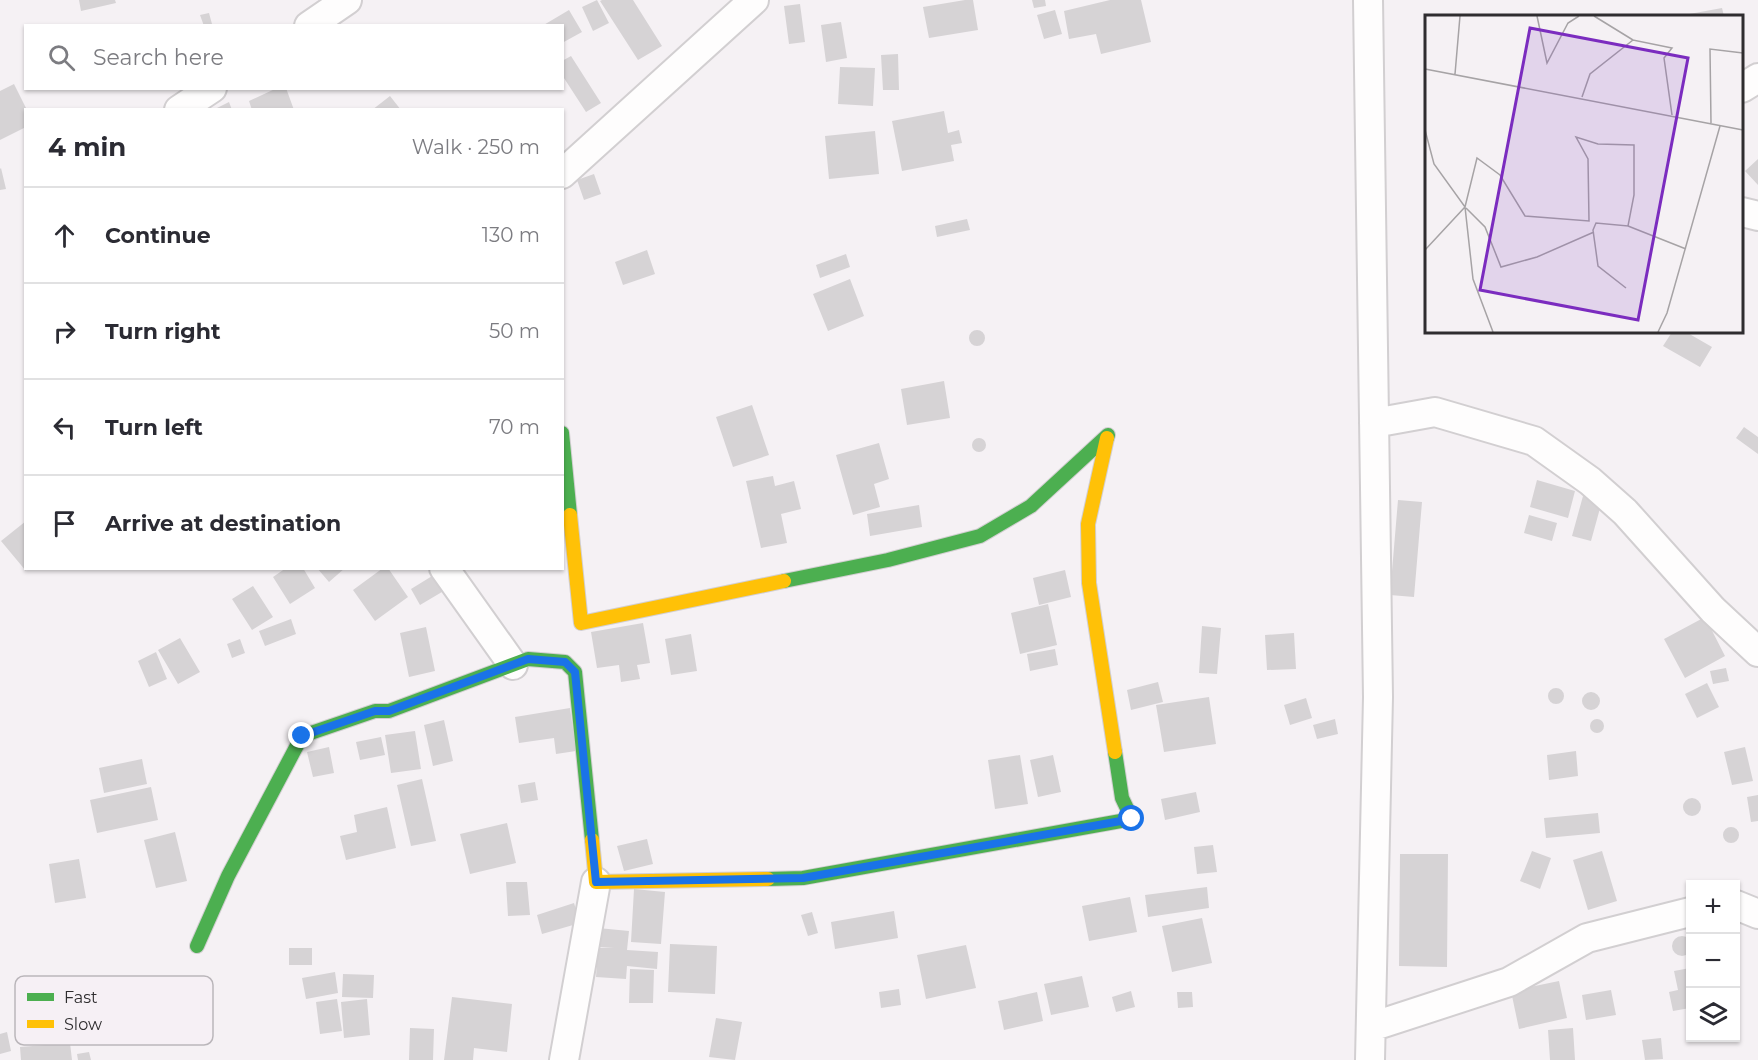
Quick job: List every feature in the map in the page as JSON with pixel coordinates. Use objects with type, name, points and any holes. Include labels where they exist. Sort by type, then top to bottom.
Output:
[{"type":"street","points":[[312,24],[347,0]]},
{"type":"street","points":[[564,172],[754,0]]},
{"type":"street","points":[[1368,0],[1378,697],[1370,1060]]},
{"type":"street","points":[[1743,87],[1758,78]]},
{"type":"street","points":[[182,108],[209,90]]},
{"type":"street","points":[[1743,212],[1758,216]]},
{"type":"street","points":[[1374,423],[1434,412],[1534,441],[1590,481],[1625,512],[1713,610],[1758,652]]},
{"type":"street","points":[[564,453],[581,623],[888,560],[980,536],[1031,506],[1108,435],[1088,524],[1089,583],[1122,798],[1132,819],[803,878],[596,882]]},
{"type":"street","points":[[445,570],[513,665]]},
{"type":"street","points":[[197,946],[228,876],[302,736],[375,711],[389,711],[528,659],[565,662],[575,672],[596,882],[564,1060]]},
{"type":"street","points":[[1740,907],[1758,914]]},
{"type":"street","points":[[1371,1027],[1509,982],[1587,938],[1686,913]]},
{"type":"building","points":[[79,0],[115,0],[116,3],[81,11]]},
{"type":"building","points":[[597,0],[609,23],[593,31],[582,7]]},
{"type":"building","points":[[633,0],[662,46],[638,60],[600,1]]},
{"type":"building","points":[[973,0],[978,30],[929,38],[923,7]]},
{"type":"building","points":[[1032,0],[1045,0],[1046,6],[1034,8]]},
{"type":"building","points":[[1110,0],[1141,0],[1151,42],[1101,54],[1096,34],[1069,39],[1064,11]]},
{"type":"building","points":[[800,4],[805,42],[789,44],[784,6]]},
{"type":"building","points":[[1722,8],[1724,15],[1684,15]]},
{"type":"building","points":[[569,10],[582,32],[564,42],[564,24],[545,24]]},
{"type":"building","points":[[1055,10],[1062,34],[1044,39],[1037,15]]},
{"type":"building","points":[[209,13],[212,24],[203,24],[200,15]]},
{"type":"building","points":[[841,22],[847,58],[826,62],[821,25]]},
{"type":"building","points":[[898,54],[899,90],[883,90],[881,55]]},
{"type":"building","points":[[571,56],[601,103],[586,112],[564,78],[564,60]]},
{"type":"building","points":[[840,67],[875,68],[873,106],[838,104]]},
{"type":"building","points":[[14,84],[26,108],[24,108],[24,128],[0,140],[0,91]]},
{"type":"building","points":[[273,90],[287,90],[293,108],[251,108],[249,101]]},
{"type":"building","points":[[390,96],[399,108],[375,108]]},
{"type":"building","points":[[229,102],[231,108],[217,108]]},
{"type":"building","points":[[944,111],[948,133],[959,130],[962,143],[951,145],[954,161],[902,171],[892,121]]},
{"type":"building","points":[[875,131],[879,174],[829,179],[825,136]]},
{"type":"building","points":[[1758,159],[1758,185],[1745,171]]},
{"type":"building","points":[[0,169],[6,189],[0,190]]},
{"type":"building","points":[[594,174],[601,194],[584,200],[577,180]]},
{"type":"building","points":[[967,219],[970,230],[937,237],[935,226]]},
{"type":"building","points":[[647,250],[655,274],[623,285],[615,262]]},
{"type":"building","points":[[846,254],[850,267],[820,278],[816,265]]},
{"type":"building","points":[[850,279],[864,316],[828,331],[813,294]]},
{"type":"building","points":[[977,330],[983,332],[985,338],[983,344],[977,346],[971,344],[969,338],[971,332]]},
{"type":"building","points":[[1671,333],[1688,333],[1712,347],[1700,367],[1663,346]]},
{"type":"building","points":[[944,381],[950,418],[907,425],[901,389]]},
{"type":"building","points":[[752,405],[769,455],[733,467],[716,417]]},
{"type":"building","points":[[1744,427],[1758,437],[1758,454],[1736,438]]},
{"type":"building","points":[[976,438],[982,438],[986,445],[982,452],[976,452],[972,448],[972,442]]},
{"type":"building","points":[[879,443],[889,479],[874,484],[880,507],[853,515],[836,455]]},
{"type":"building","points":[[773,476],[775,486],[794,481],[801,509],[781,514],[787,543],[761,548],[746,481]]},
{"type":"building","points":[[1537,480],[1575,491],[1568,518],[1530,507]]},
{"type":"building","points":[[1583,496],[1602,501],[1591,541],[1572,536]]},
{"type":"building","points":[[1398,500],[1422,502],[1414,597],[1390,595]]},
{"type":"building","points":[[919,505],[922,527],[870,536],[867,514]]},
{"type":"building","points":[[1529,515],[1557,523],[1552,541],[1524,533]]},
{"type":"building","points":[[24,523],[24,569],[1,541]]},
{"type":"building","points":[[283,570],[304,570],[315,588],[290,604],[273,577]]},
{"type":"building","points":[[319,570],[343,570],[329,582]]},
{"type":"building","points":[[380,570],[389,570],[408,597],[375,621],[353,590]]},
{"type":"building","points":[[1065,570],[1071,597],[1039,605],[1033,578]]},
{"type":"building","points":[[437,573],[447,589],[420,605],[411,589]]},
{"type":"building","points":[[253,586],[273,617],[252,630],[232,599]]},
{"type":"building","points":[[1048,604],[1057,645],[1020,654],[1011,613]]},
{"type":"building","points":[[1705,617],[1725,656],[1685,678],[1664,639]]},
{"type":"building","points":[[291,619],[296,634],[265,646],[259,631]]},
{"type":"building","points":[[643,623],[650,663],[637,665],[640,679],[621,682],[619,665],[597,668],[591,632]]},
{"type":"building","points":[[1202,626],[1221,628],[1217,674],[1199,673]]},
{"type":"building","points":[[426,627],[435,671],[409,677],[400,633]]},
{"type":"building","points":[[1294,633],[1296,669],[1267,670],[1265,635]]},
{"type":"building","points":[[691,634],[697,671],[671,675],[665,639]]},
{"type":"building","points":[[180,638],[200,672],[178,684],[158,650]]},
{"type":"building","points":[[240,639],[245,653],[232,658],[227,644]]},
{"type":"building","points":[[1055,649],[1058,665],[1030,671],[1027,654]]},
{"type":"building","points":[[156,652],[167,679],[149,687],[138,661]]},
{"type":"building","points":[[1726,668],[1729,681],[1713,684],[1710,671]]},
{"type":"building","points":[[1158,682],[1163,702],[1131,710],[1127,690]]},
{"type":"building","points":[[1707,683],[1719,707],[1697,718],[1685,694]]},
{"type":"building","points":[[1553,688],[1559,688],[1564,696],[1562,702],[1553,704],[1548,699],[1548,693]]},
{"type":"building","points":[[1591,692],[1597,695],[1600,701],[1597,707],[1591,710],[1585,707],[1582,701],[1585,695]]},
{"type":"building","points":[[1209,697],[1216,744],[1164,752],[1156,705]]},
{"type":"building","points":[[1306,698],[1312,718],[1290,725],[1284,705]]},
{"type":"building","points":[[570,708],[576,751],[556,754],[554,738],[519,743],[515,717]]},
{"type":"building","points":[[1335,719],[1338,734],[1317,739],[1313,725]]},
{"type":"building","points":[[1594,719],[1600,719],[1604,726],[1600,733],[1594,733],[1590,729],[1590,723]]},
{"type":"building","points":[[444,720],[453,761],[433,766],[424,725]]},
{"type":"building","points":[[415,731],[421,769],[391,773],[385,735]]},
{"type":"building","points":[[381,737],[385,755],[360,760],[356,742]]},
{"type":"building","points":[[329,747],[334,773],[313,777],[307,752]]},
{"type":"building","points":[[1745,747],[1753,781],[1732,785],[1724,752]]},
{"type":"building","points":[[1576,751],[1578,776],[1549,780],[1547,755]]},
{"type":"building","points":[[1020,755],[1028,804],[995,809],[988,760]]},
{"type":"building","points":[[1053,755],[1061,792],[1038,797],[1030,760]]},
{"type":"building","points":[[142,759],[147,784],[104,793],[99,768]]},
{"type":"building","points":[[422,779],[436,841],[411,846],[397,785]]},
{"type":"building","points":[[535,782],[538,800],[521,803],[518,785]]},
{"type":"building","points":[[151,787],[158,820],[97,833],[90,800]]},
{"type":"building","points":[[1196,792],[1200,812],[1165,820],[1161,799]]},
{"type":"building","points":[[1758,795],[1758,821],[1751,822],[1747,797]]},
{"type":"building","points":[[1688,798],[1696,798],[1701,803],[1699,814],[1688,816],[1683,811],[1683,803]]},
{"type":"building","points":[[387,807],[396,848],[346,860],[340,836],[357,832],[354,815]]},
{"type":"building","points":[[1598,813],[1600,833],[1546,838],[1544,818]]},
{"type":"building","points":[[507,823],[516,863],[470,874],[460,834]]},
{"type":"building","points":[[1731,827],[1737,829],[1739,835],[1737,841],[1731,843],[1725,841],[1723,835],[1725,829]]},
{"type":"building","points":[[175,832],[187,881],[156,888],[144,840]]},
{"type":"building","points":[[647,839],[653,864],[624,871],[617,846]]},
{"type":"building","points":[[1213,845],[1217,872],[1197,874],[1194,847]]},
{"type":"building","points":[[1532,851],[1551,858],[1540,889],[1520,881]]},
{"type":"building","points":[[1602,851],[1617,901],[1588,910],[1573,860]]},
{"type":"building","points":[[1400,854],[1448,854],[1447,967],[1399,966]]},
{"type":"building","points":[[79,859],[86,898],[55,903],[49,864]]},
{"type":"building","points":[[506,882],[527,882],[530,915],[508,916]]},
{"type":"building","points":[[1207,887],[1209,908],[1148,917],[1145,895]]},
{"type":"building","points":[[634,889],[665,892],[661,944],[631,942]]},
{"type":"building","points":[[1130,897],[1137,932],[1089,941],[1082,906]]},
{"type":"building","points":[[574,903],[580,923],[542,934],[537,915]]},
{"type":"building","points":[[894,911],[898,938],[835,949],[831,922]]},
{"type":"building","points":[[812,912],[818,933],[808,936],[801,915]]},
{"type":"building","points":[[1202,918],[1212,963],[1172,972],[1162,926]]},
{"type":"building","points":[[598,928],[629,931],[627,950],[658,952],[657,969],[627,966],[626,979],[596,977],[598,948],[614,948],[597,947]]},
{"type":"building","points":[[1686,937],[1686,955],[1682,956],[1675,953],[1672,946],[1675,939]]},
{"type":"building","points":[[670,944],[717,946],[715,994],[668,992]]},
{"type":"building","points":[[966,945],[976,988],[926,999],[917,955]]},
{"type":"building","points":[[289,948],[312,948],[312,965],[289,965]]},
{"type":"building","points":[[630,969],[654,970],[653,1003],[629,1003]]},
{"type":"building","points":[[1686,969],[1686,1009],[1673,1011],[1669,992],[1678,990],[1674,971]]},
{"type":"building","points":[[335,972],[338,993],[306,999],[302,978]]},
{"type":"building","points":[[343,974],[374,975],[373,998],[342,997]]},
{"type":"building","points":[[1082,976],[1089,1007],[1051,1015],[1044,984]]},
{"type":"building","points":[[1559,981],[1567,1018],[1519,1029],[1511,991]]},
{"type":"building","points":[[899,989],[901,1005],[881,1008],[879,992]]},
{"type":"building","points":[[1611,990],[1616,1015],[1586,1020],[1582,995]]},
{"type":"building","points":[[1131,991],[1135,1007],[1116,1012],[1112,997]]},
{"type":"building","points":[[1037,992],[1043,1021],[1004,1030],[998,1001]]},
{"type":"building","points":[[1177,992],[1192,992],[1193,1007],[1178,1008]]},
{"type":"building","points":[[452,997],[512,1004],[507,1052],[474,1048],[473,1060],[444,1060]]},
{"type":"building","points":[[337,999],[342,1031],[320,1034],[316,1002]]},
{"type":"building","points":[[367,999],[370,1035],[344,1038],[341,1002]]},
{"type":"building","points":[[716,1018],[742,1022],[735,1060],[709,1057]]},
{"type":"building","points":[[410,1028],[434,1029],[433,1060],[409,1060]]},
{"type":"building","points":[[1573,1028],[1575,1060],[1550,1060],[1548,1030]]},
{"type":"building","points":[[7,1032],[11,1051],[0,1054],[0,1034]]},
{"type":"building","points":[[1661,1038],[1663,1059],[1645,1060],[1642,1040]]},
{"type":"building","points":[[70,1045],[72,1060],[21,1060],[20,1047]]},
{"type":"building","points":[[89,1052],[91,1060],[78,1060],[77,1054]]},
{"type":"traffic: fast","points":[[784,581],[888,560],[980,536],[1031,506],[1108,435],[1107,438]]},
{"type":"traffic: fast","points":[[564,454],[570,515]]},
{"type":"traffic: fast","points":[[197,946],[228,876],[302,736],[375,711],[389,711],[528,659],[565,662],[575,672],[592,840]]},
{"type":"traffic: fast","points":[[768,879],[803,878],[1132,819],[1122,798],[1115,752]]},
{"type":"traffic: slow","points":[[1107,438],[1088,524],[1089,583],[1115,752]]},
{"type":"traffic: slow","points":[[570,515],[581,623],[784,581]]},
{"type":"traffic: slow","points":[[592,840],[596,882],[768,879]]},
{"type":"route","points":[[302,736],[375,711],[389,711],[528,659],[565,662],[575,672],[596,882],[803,878],[1132,819]]}]
